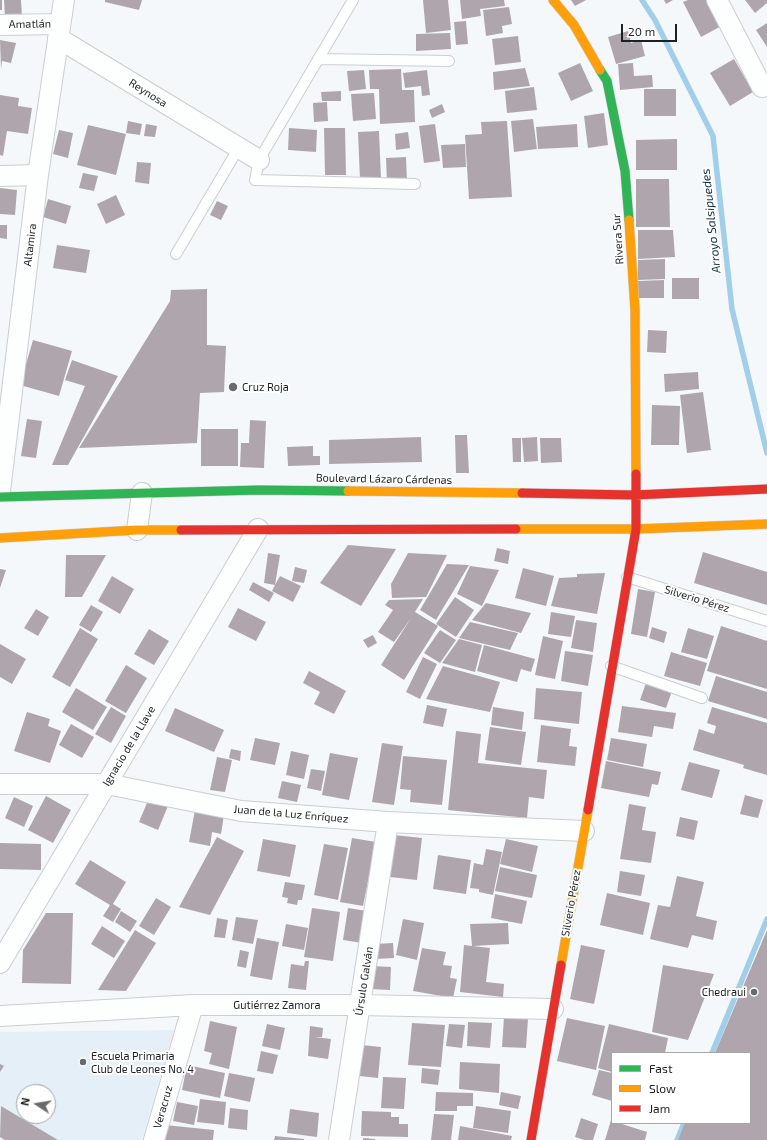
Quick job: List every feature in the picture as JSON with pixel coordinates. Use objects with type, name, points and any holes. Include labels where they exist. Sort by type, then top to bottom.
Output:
[{"type":"main road","name":"Rivera Sur","points":[[553,0],[574,25],[607,81],[625,171],[635,310],[636,529]]},
{"type":"main road","name":"Boulevard Lázaro Cárdenas","points":[[0,497],[259,490],[636,495],[707,493],[767,489]]},
{"type":"main road","points":[[0,538],[137,530],[636,529],[767,524]]},
{"type":"main road","name":"Silverio Pérez","points":[[531,1140],[611,666],[636,529]]},
{"type":"street","name":"Altamira","points":[[0,491],[38,176],[64,0]]},
{"type":"street","points":[[717,0],[765,85]]},
{"type":"street","name":"Amatlán","points":[[0,24],[59,31]]},
{"type":"street","name":"Reynosa","points":[[59,31],[238,149],[259,160]]},
{"type":"street","points":[[0,176],[38,176]]},
{"type":"street","points":[[137,530],[142,493]]},
{"type":"street","name":"Ignacio de la Llave","points":[[0,963],[258,529]]},
{"type":"street","name":"Juan de la Luz Enríquez","points":[[0,784],[107,784],[241,811],[388,822],[584,831]]},
{"type":"street","name":"Úrsulo Galván","points":[[339,1140],[388,822]]},
{"type":"street","name":"Gutiérrez Zamora","points":[[0,1016],[193,1005],[360,1005],[554,1009]]},
{"type":"street","name":"Veracruz","points":[[154,1140],[193,1005]]},
{"type":"lane","points":[[353,0],[259,160],[255,180],[415,184]]},
{"type":"lane","points":[[318,59],[449,61]]},
{"type":"lane","points":[[176,254],[238,149]]},
{"type":"lane","name":"Silverio Pérez","points":[[627,577],[767,621]]},
{"type":"lane","points":[[611,666],[702,698]]},
{"type":"shaded area","name":"Escuela Primaria Club de Leones No. 4","points":[[174,1030],[142,1140],[0,1140],[0,1032]]},
{"type":"building","points":[[0,0],[2,0],[2,10],[0,10]]},
{"type":"building","points":[[4,0],[21,0],[22,17],[5,18]]},
{"type":"building","points":[[105,0],[142,0],[139,10],[105,2]]},
{"type":"building","points":[[423,0],[448,0],[451,30],[426,33]]},
{"type":"building","points":[[460,0],[504,0],[505,6],[480,9],[481,16],[462,19]]},
{"type":"building","points":[[571,0],[586,0],[575,6]]},
{"type":"building","points":[[664,0],[673,0],[666,4]]},
{"type":"building","points":[[688,0],[713,0],[725,24],[701,37],[683,2]]},
{"type":"building","points":[[745,0],[767,0],[767,3],[755,13]]},
{"type":"building","points":[[509,7],[512,24],[502,26],[503,33],[486,36],[483,10]]},
{"type":"building","points":[[466,21],[468,44],[456,45],[454,22]]},
{"type":"building","points":[[767,23],[767,47],[756,30]]},
{"type":"building","points":[[628,31],[631,43],[641,40],[645,56],[616,64],[608,37]]},
{"type":"building","points":[[450,33],[451,49],[416,51],[416,34]]},
{"type":"building","points":[[518,36],[521,62],[495,65],[492,39]]},
{"type":"building","points":[[0,40],[16,43],[11,63],[2,61],[1,69]]},
{"type":"building","points":[[734,59],[753,92],[730,106],[710,73]]},
{"type":"building","points":[[580,63],[593,91],[571,101],[558,73]]},
{"type":"building","points":[[633,63],[634,76],[652,75],[653,87],[620,90],[618,64]]},
{"type":"building","points":[[525,68],[530,86],[494,90],[493,72]]},
{"type":"building","points":[[401,69],[402,90],[414,90],[415,122],[380,124],[379,89],[370,89],[369,70]]},
{"type":"building","points":[[364,70],[366,89],[349,91],[347,71]]},
{"type":"building","points":[[427,70],[430,95],[422,96],[421,86],[405,88],[403,73]]},
{"type":"building","points":[[534,87],[537,110],[507,113],[505,91]]},
{"type":"building","points":[[644,89],[676,89],[676,116],[644,116]]},
{"type":"building","points":[[341,91],[341,101],[322,101],[321,92]]},
{"type":"building","points":[[374,93],[376,119],[353,121],[351,94]]},
{"type":"building","points":[[0,95],[19,98],[18,106],[32,108],[28,134],[7,131],[3,156],[0,155]]},
{"type":"building","points":[[327,102],[328,121],[314,122],[313,103]]},
{"type":"building","points":[[442,104],[445,112],[432,118],[429,110]]},
{"type":"building","points":[[604,113],[608,145],[588,148],[584,116]]},
{"type":"building","points":[[533,119],[537,149],[514,152],[511,121]]},
{"type":"building","points":[[128,121],[142,124],[140,135],[126,133]]},
{"type":"building","points":[[507,121],[512,197],[469,199],[465,135],[482,134],[481,122]]},
{"type":"building","points":[[146,124],[157,126],[155,137],[144,136]]},
{"type":"building","points":[[435,124],[440,161],[424,163],[419,126]]},
{"type":"building","points":[[577,124],[578,147],[538,149],[536,127]]},
{"type":"building","points":[[88,125],[126,134],[116,175],[77,165]]},
{"type":"building","points":[[289,128],[317,130],[316,152],[288,150]]},
{"type":"building","points":[[324,128],[345,128],[346,175],[325,175]]},
{"type":"building","points":[[59,130],[73,133],[68,158],[53,154]]},
{"type":"building","points":[[379,131],[381,179],[360,180],[358,132]]},
{"type":"building","points":[[408,132],[410,148],[396,150],[395,134]]},
{"type":"building","points":[[677,139],[677,170],[636,170],[636,140]]},
{"type":"building","points":[[465,144],[466,167],[443,168],[441,145]]},
{"type":"building","points":[[406,157],[407,182],[387,183],[386,158]]},
{"type":"building","points":[[137,162],[151,163],[149,184],[135,182]]},
{"type":"building","points":[[83,173],[98,176],[94,191],[79,188]]},
{"type":"building","points":[[636,179],[669,179],[670,227],[636,227]]},
{"type":"building","points":[[0,188],[17,190],[15,215],[0,214]]},
{"type":"building","points":[[116,195],[125,215],[106,224],[97,204]]},
{"type":"building","points":[[48,199],[71,206],[66,224],[43,217]]},
{"type":"building","points":[[217,201],[228,206],[221,220],[210,215]]},
{"type":"building","points":[[0,225],[7,225],[7,239],[0,238]]},
{"type":"building","points":[[638,230],[673,230],[675,257],[638,259]]},
{"type":"building","points":[[57,245],[90,250],[86,273],[53,268]]},
{"type":"building","points":[[665,259],[665,279],[638,280],[638,260]]},
{"type":"building","points":[[672,278],[699,278],[699,299],[672,299]]},
{"type":"building","points":[[664,280],[664,298],[638,298],[638,281]]},
{"type":"building","points":[[207,289],[207,345],[226,346],[224,392],[200,393],[197,443],[79,448],[170,301],[171,290]]},
{"type":"building","points":[[648,330],[667,331],[666,353],[647,352]]},
{"type":"building","points":[[33,340],[72,351],[59,396],[20,385]]},
{"type":"building","points":[[72,360],[118,376],[68,465],[52,465],[85,386],[65,380]]},
{"type":"building","points":[[698,372],[699,389],[665,392],[664,374]]},
{"type":"building","points":[[703,392],[711,450],[687,453],[680,395]]},
{"type":"building","points":[[652,405],[680,406],[679,445],[651,445]]},
{"type":"building","points":[[27,419],[42,421],[36,458],[21,456]]},
{"type":"building","points":[[250,420],[266,421],[264,468],[240,467],[241,443],[249,443]]},
{"type":"building","points":[[201,429],[238,429],[238,466],[201,466]]},
{"type":"building","points":[[455,435],[467,435],[469,473],[456,473]]},
{"type":"building","points":[[421,437],[422,462],[329,464],[329,440]]},
{"type":"building","points":[[537,437],[538,461],[524,462],[522,438]]},
{"type":"building","points":[[512,438],[521,438],[521,462],[513,462]]},
{"type":"building","points":[[540,438],[561,438],[562,462],[541,463]]},
{"type":"building","points":[[313,446],[313,456],[320,456],[320,465],[288,466],[287,447]]},
{"type":"building","points":[[348,545],[396,549],[361,606],[320,583]]},
{"type":"building","points":[[497,548],[510,551],[508,564],[494,561]]},
{"type":"building","points":[[703,552],[767,572],[767,605],[694,583]]},
{"type":"building","points":[[268,553],[280,555],[275,585],[264,583]]},
{"type":"building","points":[[408,553],[447,555],[426,597],[392,598],[391,584]]},
{"type":"building","points":[[66,555],[106,555],[82,597],[65,597]]},
{"type":"building","points":[[447,564],[469,565],[436,620],[420,610]]},
{"type":"building","points":[[470,566],[499,570],[482,606],[457,594]]},
{"type":"building","points":[[295,567],[307,570],[304,583],[292,581]]},
{"type":"building","points":[[523,568],[554,576],[546,606],[515,598]]},
{"type":"building","points":[[0,569],[6,570],[0,588]]},
{"type":"building","points":[[605,573],[597,614],[551,606],[559,578],[577,577],[577,574]]},
{"type":"building","points":[[112,576],[134,589],[120,614],[98,601]]},
{"type":"building","points":[[280,576],[301,586],[293,602],[272,591]]},
{"type":"building","points":[[253,582],[274,593],[269,602],[249,590]]},
{"type":"building","points":[[638,589],[655,592],[647,637],[631,634]]},
{"type":"building","points":[[455,597],[474,610],[456,637],[436,624]]},
{"type":"building","points":[[423,599],[415,612],[438,626],[404,680],[381,665],[411,618],[394,642],[378,632],[393,610],[385,605],[389,600]]},
{"type":"building","points":[[486,603],[531,613],[521,633],[472,620]]},
{"type":"building","points":[[91,605],[103,612],[91,632],[79,625]]},
{"type":"building","points":[[238,608],[266,622],[256,641],[228,627]]},
{"type":"building","points":[[36,609],[49,617],[38,636],[24,628]]},
{"type":"building","points":[[551,612],[575,616],[571,637],[548,634]]},
{"type":"building","points":[[576,620],[597,623],[593,652],[571,648]]},
{"type":"building","points":[[470,622],[518,633],[510,650],[459,638]]},
{"type":"building","points":[[721,626],[767,641],[767,689],[707,671]]},
{"type":"building","points":[[652,627],[667,632],[664,643],[649,638]]},
{"type":"building","points":[[80,628],[98,639],[70,687],[52,677]]},
{"type":"building","points":[[688,628],[714,636],[707,659],[681,652]]},
{"type":"building","points":[[149,629],[169,641],[154,665],[134,654]]},
{"type":"building","points":[[440,630],[456,640],[440,663],[424,653]]},
{"type":"building","points":[[373,635],[377,643],[368,648],[363,640]]},
{"type":"building","points":[[543,636],[563,641],[555,679],[535,675]]},
{"type":"building","points":[[459,639],[482,645],[475,672],[442,663]]},
{"type":"building","points":[[0,644],[26,659],[12,684],[0,677]]},
{"type":"building","points":[[484,645],[535,659],[531,672],[521,669],[517,682],[477,671]]},
{"type":"building","points":[[565,651],[593,655],[588,686],[561,681]]},
{"type":"building","points":[[671,652],[707,663],[700,686],[664,676]]},
{"type":"building","points":[[423,657],[437,664],[420,699],[406,692]]},
{"type":"building","points":[[126,665],[147,678],[126,713],[105,701]]},
{"type":"building","points":[[443,666],[500,682],[490,712],[426,699]]},
{"type":"building","points":[[309,671],[346,691],[334,714],[314,704],[320,692],[303,683]]},
{"type":"building","points":[[716,676],[767,692],[767,719],[708,701]]},
{"type":"building","points":[[646,683],[672,691],[666,708],[640,700]]},
{"type":"building","points":[[76,688],[107,707],[93,730],[62,712]]},
{"type":"building","points":[[536,688],[582,692],[579,724],[534,719]]},
{"type":"building","points":[[427,705],[447,709],[443,727],[423,723]]},
{"type":"building","points":[[622,706],[676,713],[673,729],[654,726],[652,737],[618,732]]},
{"type":"building","points":[[111,707],[126,716],[111,743],[95,734]]},
{"type":"building","points":[[493,707],[524,712],[522,730],[491,725]]},
{"type":"building","points":[[712,707],[767,723],[767,775],[743,768],[744,765],[693,750],[699,729],[714,734],[716,726],[707,723]]},
{"type":"building","points":[[175,708],[224,730],[214,752],[165,731]]},
{"type":"building","points":[[27,712],[50,719],[48,726],[61,731],[50,763],[14,751]]},
{"type":"building","points":[[71,724],[94,737],[82,758],[59,745]]},
{"type":"building","points":[[541,725],[571,729],[569,746],[577,747],[575,766],[537,762]]},
{"type":"building","points":[[490,727],[526,732],[521,765],[485,760]]},
{"type":"building","points":[[456,731],[481,734],[478,763],[547,770],[544,799],[529,797],[527,818],[448,810]]},
{"type":"building","points":[[255,738],[280,743],[275,765],[250,760]]},
{"type":"building","points":[[611,738],[647,744],[643,767],[607,760]]},
{"type":"building","points":[[382,743],[403,746],[394,805],[372,802]]},
{"type":"building","points":[[231,749],[241,751],[240,761],[229,758]]},
{"type":"building","points":[[291,751],[309,755],[304,779],[286,775]]},
{"type":"building","points":[[330,753],[358,758],[349,800],[322,795]]},
{"type":"building","points":[[403,756],[447,760],[442,805],[410,802],[411,790],[400,789]]},
{"type":"building","points":[[217,757],[232,760],[225,792],[210,790]]},
{"type":"building","points":[[606,761],[661,772],[658,785],[652,784],[649,797],[601,788]]},
{"type":"building","points":[[689,762],[720,770],[712,798],[681,790]]},
{"type":"building","points":[[311,769],[325,771],[321,791],[307,788]]},
{"type":"building","points":[[282,781],[301,785],[297,802],[278,798]]},
{"type":"building","points":[[745,795],[763,800],[758,818],[740,814]]},
{"type":"building","points":[[46,796],[71,810],[53,843],[28,830]]},
{"type":"building","points":[[14,797],[33,806],[24,827],[5,818]]},
{"type":"building","points":[[149,798],[168,806],[158,830],[139,822]]},
{"type":"building","points":[[629,804],[646,807],[642,830],[656,832],[651,863],[620,859]]},
{"type":"building","points":[[195,810],[224,815],[221,834],[212,832],[210,846],[189,842]]},
{"type":"building","points":[[680,817],[698,821],[694,840],[676,836]]},
{"type":"building","points":[[394,835],[422,838],[417,880],[390,877]]},
{"type":"building","points":[[217,837],[244,851],[210,915],[179,907]]},
{"type":"building","points":[[352,838],[376,842],[363,906],[340,902]]},
{"type":"building","points":[[263,839],[296,845],[290,877],[257,871]]},
{"type":"building","points":[[506,839],[538,846],[532,872],[500,864]]},
{"type":"building","points":[[0,843],[41,844],[41,870],[0,869]]},
{"type":"building","points":[[324,844],[348,848],[338,900],[314,895]]},
{"type":"building","points":[[486,849],[502,852],[493,895],[479,892],[479,889],[470,888],[474,863],[483,865]]},
{"type":"building","points":[[438,855],[471,860],[466,894],[433,889]]},
{"type":"building","points":[[90,860],[126,882],[113,904],[121,909],[113,922],[103,916],[110,905],[75,884]]},
{"type":"building","points":[[500,867],[537,875],[532,898],[495,891]]},
{"type":"building","points":[[620,871],[645,875],[641,896],[617,892]]},
{"type":"building","points":[[677,876],[704,882],[696,916],[717,921],[713,940],[692,935],[688,948],[650,939],[658,905],[670,907]]},
{"type":"building","points":[[285,882],[305,885],[302,900],[298,900],[297,905],[287,903],[288,898],[282,897]]},
{"type":"building","points":[[607,893],[650,903],[643,935],[600,925]]},
{"type":"building","points":[[495,894],[527,901],[522,924],[491,918]]},
{"type":"building","points":[[156,898],[171,907],[154,935],[139,926]]},
{"type":"building","points":[[312,908],[340,912],[333,961],[304,957]]},
{"type":"building","points":[[348,908],[367,911],[362,943],[343,940]]},
{"type":"building","points":[[121,911],[137,921],[130,932],[115,922]]},
{"type":"building","points":[[46,913],[73,913],[71,984],[22,983],[23,950]]},
{"type":"building","points":[[236,917],[258,920],[253,944],[232,940]]},
{"type":"building","points":[[217,918],[228,920],[225,938],[214,937]]},
{"type":"building","points":[[403,919],[424,923],[417,960],[396,955]]},
{"type":"building","points":[[508,923],[509,944],[473,946],[490,948],[486,982],[504,984],[503,997],[460,992],[464,945],[472,946],[470,924]]},
{"type":"building","points":[[286,924],[308,928],[304,950],[282,946]]},
{"type":"building","points":[[102,926],[125,941],[114,958],[91,944]]},
{"type":"building","points":[[135,930],[156,943],[126,991],[98,990]]},
{"type":"building","name":"Chedraui","points":[[767,930],[767,1140],[678,1140],[685,1124],[751,1124],[751,1052],[715,1052]]},
{"type":"building","points":[[257,938],[279,942],[272,980],[250,976]]},
{"type":"building","points":[[393,943],[394,958],[375,959],[375,944]]},
{"type":"building","points":[[581,945],[605,950],[594,1004],[570,999]]},
{"type":"building","points":[[422,948],[446,952],[443,965],[452,966],[450,978],[457,979],[453,998],[413,991]]},
{"type":"building","points":[[240,950],[249,952],[246,968],[237,966]]},
{"type":"building","points":[[305,961],[309,961],[306,990],[288,988],[291,964],[304,966]]},
{"type":"building","points":[[663,965],[714,974],[688,1040],[652,1032]]},
{"type":"building","points":[[372,966],[391,967],[390,990],[371,989]]},
{"type":"building","points":[[504,1017],[528,1019],[526,1048],[502,1047]]},
{"type":"building","points":[[567,1018],[605,1026],[596,1070],[557,1061]]},
{"type":"building","points":[[210,1021],[237,1027],[229,1069],[209,1064],[212,1053],[204,1051]]},
{"type":"building","points":[[468,1022],[492,1023],[490,1048],[467,1046]]},
{"type":"building","points":[[412,1023],[445,1025],[441,1067],[408,1065]]},
{"type":"building","points":[[267,1024],[285,1028],[280,1050],[262,1046]]},
{"type":"building","points":[[449,1024],[465,1025],[462,1048],[446,1046]]},
{"type":"building","points":[[609,1024],[668,1038],[665,1052],[611,1052],[611,1072],[598,1068]]},
{"type":"building","points":[[310,1026],[323,1028],[322,1037],[315,1037],[331,1039],[328,1059],[308,1056]]},
{"type":"building","points":[[362,1045],[381,1047],[378,1078],[359,1076]]},
{"type":"building","points":[[261,1051],[278,1055],[273,1074],[257,1071]]},
{"type":"building","points":[[460,1062],[500,1064],[499,1093],[459,1089]]},
{"type":"building","points":[[0,1064],[4,1066],[0,1072]]},
{"type":"building","points":[[187,1065],[225,1073],[220,1098],[182,1090]]},
{"type":"building","points":[[422,1068],[440,1070],[438,1085],[421,1083]]},
{"type":"building","points":[[599,1070],[611,1073],[611,1101],[592,1095]]},
{"type":"building","points":[[229,1073],[255,1078],[250,1102],[224,1096]]},
{"type":"building","points":[[383,1077],[406,1078],[404,1109],[381,1108]]},
{"type":"building","points":[[436,1092],[473,1093],[473,1106],[457,1106],[457,1111],[435,1111]]},
{"type":"building","points":[[501,1092],[521,1096],[518,1109],[499,1105]]},
{"type":"building","points":[[200,1099],[226,1102],[224,1125],[197,1122]]},
{"type":"building","points":[[177,1102],[198,1106],[194,1125],[173,1121]]},
{"type":"building","points":[[1,1106],[16,1115],[16,1124],[31,1124],[58,1140],[5,1140],[0,1137]]},
{"type":"building","points":[[476,1106],[511,1111],[508,1133],[473,1128]]},
{"type":"building","points":[[230,1108],[248,1110],[247,1130],[228,1128]]},
{"type":"building","points":[[290,1109],[319,1113],[317,1137],[287,1133]]},
{"type":"building","points":[[362,1111],[391,1112],[391,1117],[399,1117],[399,1124],[408,1124],[408,1137],[361,1136]]},
{"type":"building","points":[[434,1114],[454,1115],[451,1140],[431,1140]]},
{"type":"building","points":[[581,1118],[598,1124],[593,1140],[584,1140],[575,1137]]},
{"type":"building","points":[[611,1120],[611,1124],[622,1124],[647,1132],[645,1140],[605,1140]]},
{"type":"building","points":[[165,1125],[214,1130],[213,1140],[164,1140]]},
{"type":"building","points":[[460,1126],[512,1136],[511,1140],[458,1140]]},
{"type":"building","points":[[275,1136],[304,1139],[304,1140],[274,1140]]},
{"type":"building","points":[[363,1138],[375,1139],[375,1140],[363,1140]]},
{"type":"waterway","name":"Arroyo Salsipuedes","points":[[642,0],[655,20],[713,136],[732,309],[767,453]]},
{"type":"waterway","name":"Arroyo Salsipuedes","points":[[712,1052],[767,919]]},
{"type":"waterway","name":"Arroyo Salsipuedes","points":[[677,1140],[684,1124]]},
{"type":"traffic: fast","points":[[600,70],[607,81],[625,171],[629,220]]},
{"type":"traffic: fast","points":[[0,497],[259,490],[348,491]]},
{"type":"traffic: slow","points":[[553,0],[574,25],[600,70]]},
{"type":"traffic: slow","points":[[629,220],[635,310],[636,474]]},
{"type":"traffic: slow","points":[[348,491],[522,493]]},
{"type":"traffic: slow","points":[[516,529],[636,529],[767,524]]},
{"type":"traffic: slow","points":[[0,538],[137,530],[181,530]]},
{"type":"traffic: slow","points":[[561,965],[588,810]]},
{"type":"traffic: jam","points":[[588,810],[636,529],[636,474]]},
{"type":"traffic: jam","points":[[522,493],[635,495],[767,489]]},
{"type":"traffic: jam","points":[[181,530],[516,529]]},
{"type":"traffic: jam","points":[[531,1140],[561,965]]},
{"type":"place","name":"Cruz Roja","points":[[233,387]]},
{"type":"place","name":"Chedraui","points":[[754,992]]},
{"type":"place","name":"Escuela Primaria Club de Leones No. 4","points":[[83,1062]]}]
